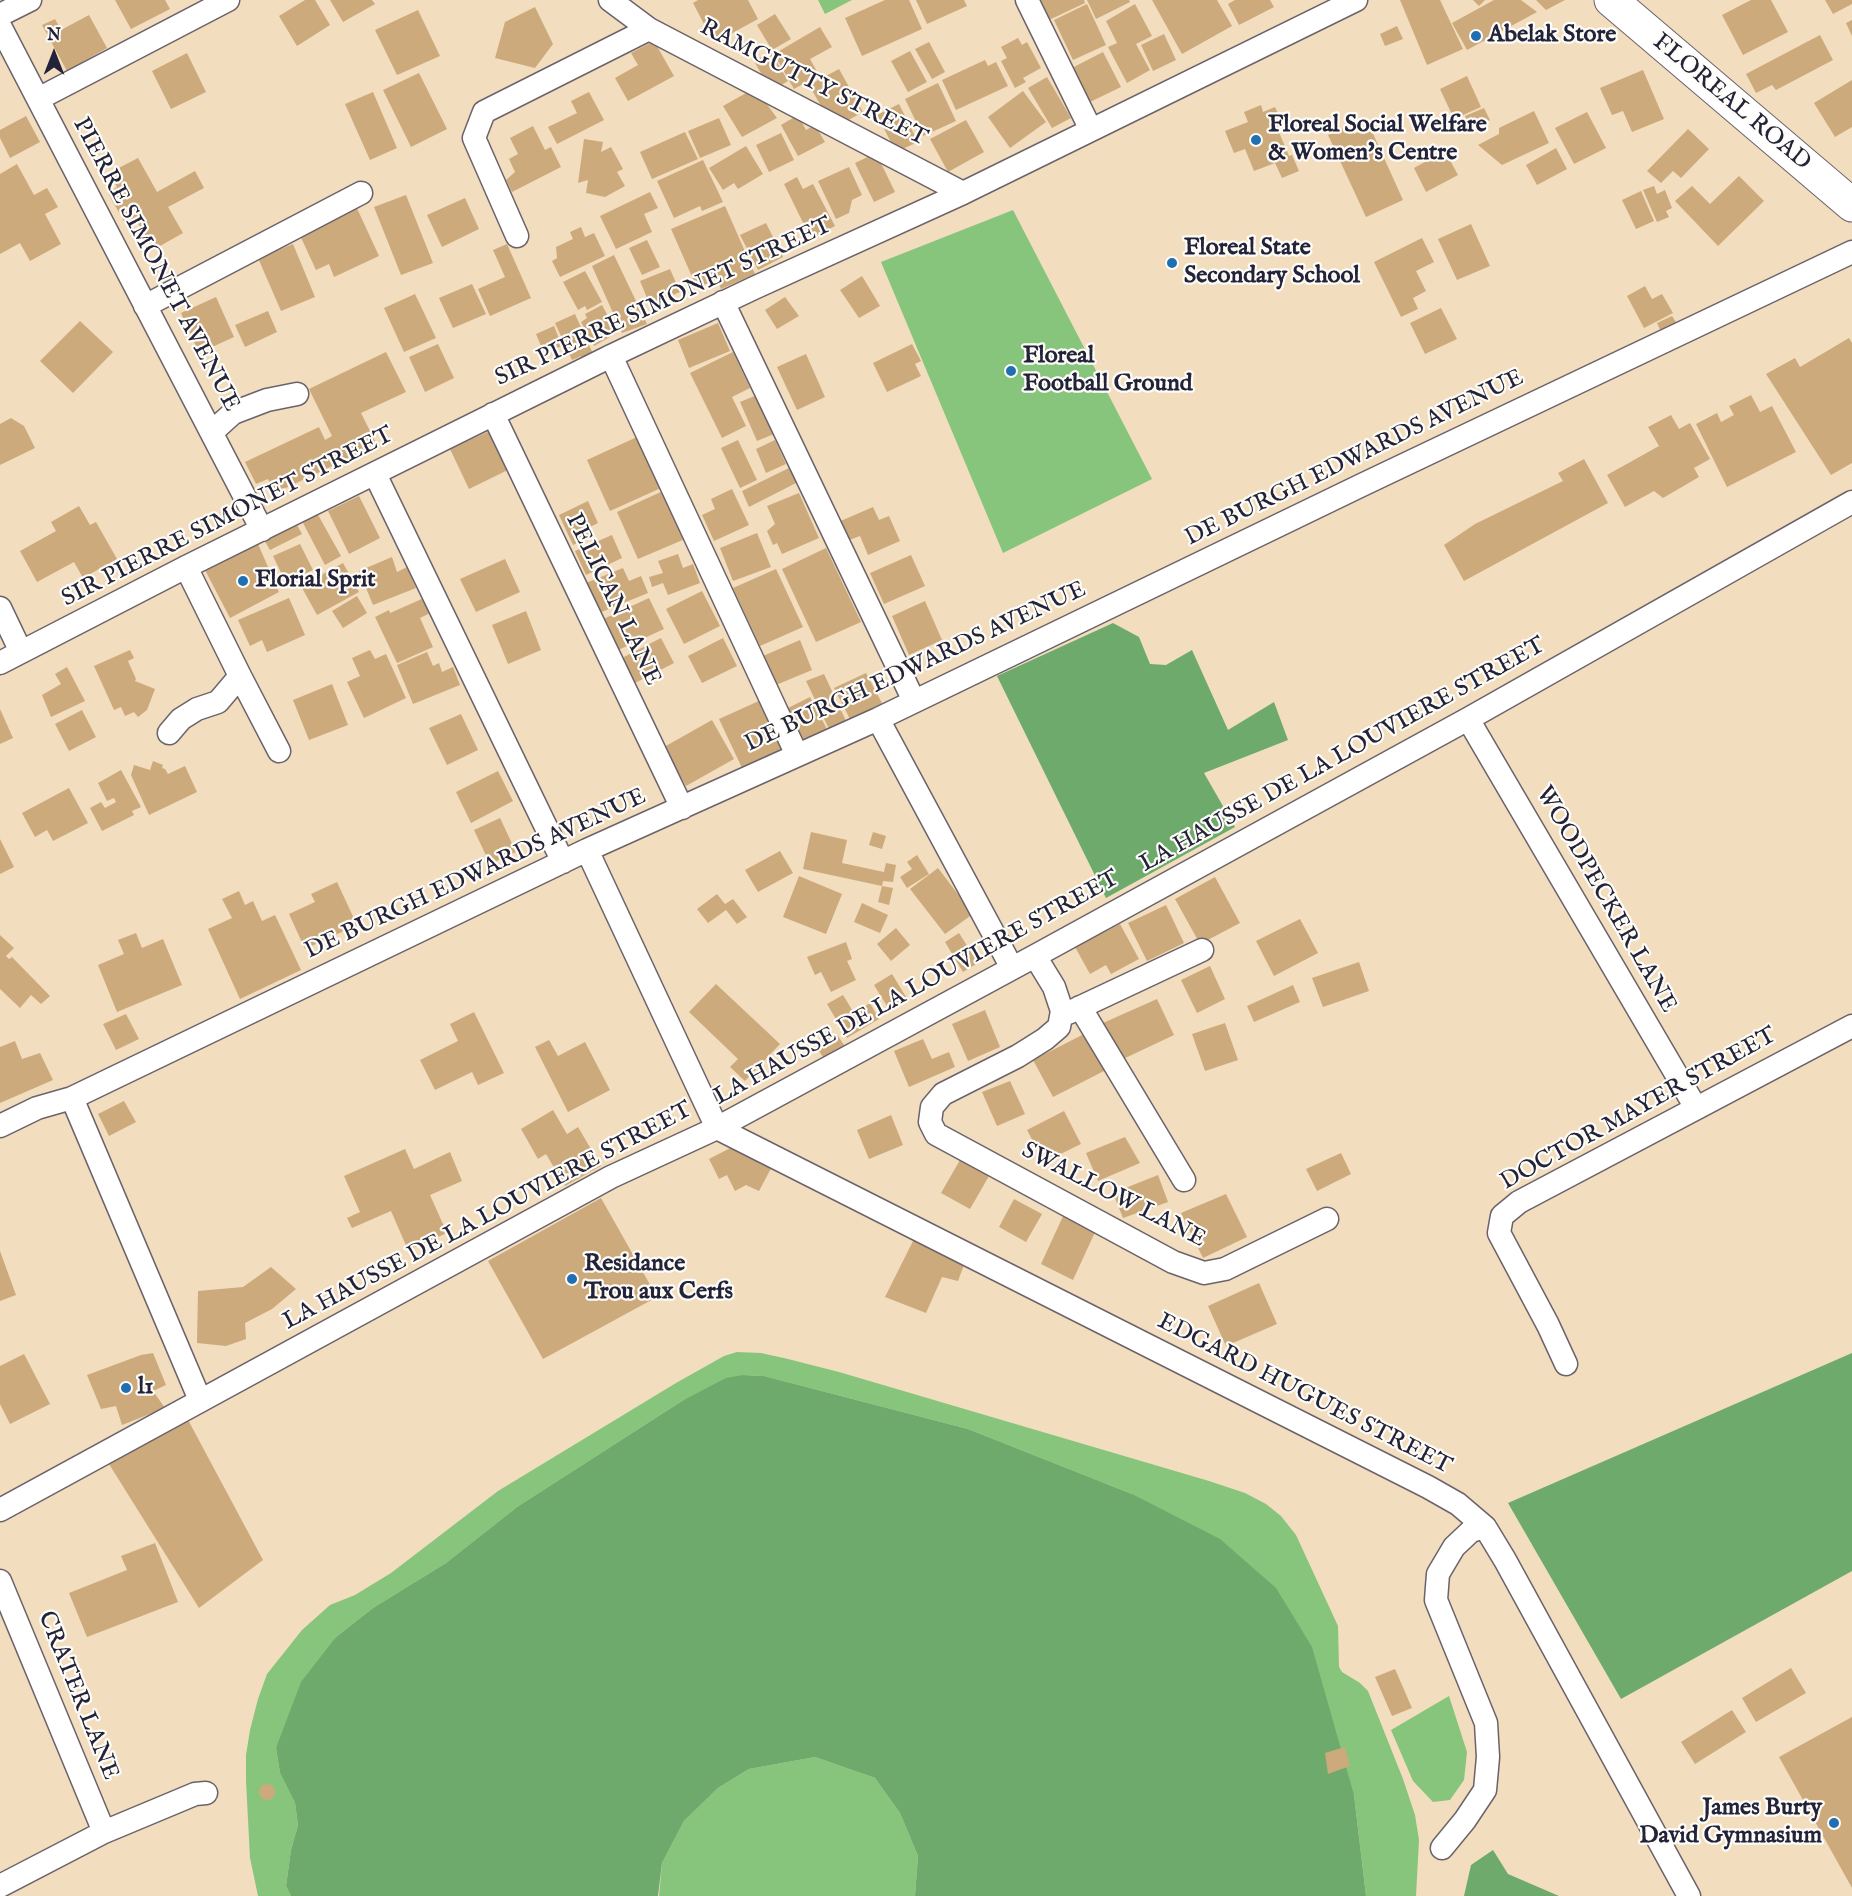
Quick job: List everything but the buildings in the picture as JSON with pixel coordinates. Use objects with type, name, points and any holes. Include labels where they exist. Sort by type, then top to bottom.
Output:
[{"type":"main road","name":"FLOREAL ROAD","points":[[1611,0],[1852,205]]},
{"type":"street","points":[[0,15],[30,0]]},
{"type":"street","points":[[38,99],[228,0]]},
{"type":"street","name":"RAMGUTTY STREET","points":[[610,0],[649,29],[963,193]]},
{"type":"street","points":[[1027,0],[1091,130]]},
{"type":"street","name":"SIR PIERRE SIMONET STREET","points":[[0,663],[186,567],[611,356],[723,302],[963,193],[1356,0]]},
{"type":"street","name":"PIERRE SIMONET AVENUE","points":[[0,26],[262,530]]},
{"type":"street","points":[[517,236],[474,138],[484,112],[649,29]]},
{"type":"street","points":[[145,306],[361,193]]},
{"type":"street","name":"DE BURGH EDWARDS AVENUE","points":[[0,1126],[37,1108],[72,1098],[587,850],[878,719],[1852,252]]},
{"type":"street","points":[[723,302],[914,701]]},
{"type":"street","points":[[611,356],[797,755]]},
{"type":"street","points":[[212,432],[233,413],[267,400],[297,394]]},
{"type":"street","name":"PELICAN LANE","points":[[493,414],[682,808]]},
{"type":"street","points":[[375,474],[563,862]]},
{"type":"street","name":"LA HAUSSE DE LA LOUVIERE STREET","points":[[0,1510],[611,1178],[717,1128],[1035,956],[1468,719],[1852,502]]},
{"type":"street","points":[[186,567],[279,751]]},
{"type":"street","points":[[0,608],[21,652]]},
{"type":"street","points":[[169,733],[182,719],[197,709],[218,702],[240,676]]},
{"type":"street","points":[[878,719],[1012,968]]},
{"type":"street","name":"WOODPECKER LANE","points":[[1468,719],[1696,1108]]},
{"type":"street","points":[[587,850],[717,1128]]},
{"type":"street","points":[[1067,1017],[1203,950]]},
{"type":"street","points":[[1035,956],[1053,987],[1062,1011],[1184,1180]]},
{"type":"street","name":"SWALLOW LANE","points":[[1067,1017],[1018,1056],[943,1094],[933,1107],[930,1122],[936,1134],[1173,1262],[1204,1273],[1225,1269],[1327,1219]]},
{"type":"street","name":"DOCTOR MAYER STREET","points":[[1566,1364],[1548,1324],[1499,1233],[1502,1216],[1519,1202],[1852,1026]]},
{"type":"street","points":[[72,1098],[200,1400]]},
{"type":"street","name":"EDGARD HUGUES STREET","points":[[717,1128],[1458,1503],[1485,1527],[1505,1560],[1689,1896]]},
{"type":"street","points":[[1442,1848],[1465,1820],[1485,1790],[1488,1757],[1486,1723],[1436,1600],[1438,1574],[1454,1547],[1471,1531],[1485,1527]]},
{"type":"street","name":"CRATER LANE","points":[[0,1581],[104,1832]]},
{"type":"street","points":[[0,1886],[104,1832],[195,1794],[206,1793]]},
{"type":"green space","points":[[818,0],[852,0],[825,14]]},
{"type":"green space","name":"Floreal Football Ground","points":[[1013,210],[1152,479],[1003,553],[881,262]]},
{"type":"green space","points":[[1113,623],[1139,637],[1150,664],[1166,665],[1192,650],[1228,730],[1274,702],[1288,740],[1204,773],[1235,827],[1106,898],[997,676]]},
{"type":"green space","points":[[737,1352],[761,1353],[839,1372],[1209,1481],[1245,1493],[1266,1504],[1281,1516],[1296,1535],[1338,1626],[1339,1667],[1342,1672],[1368,1691],[1403,1779],[1415,1815],[1419,1840],[1416,1896],[1366,1896],[1354,1795],[1132,1494],[968,1429],[764,1376],[743,1375],[682,1401],[517,1507],[446,1563],[373,1608],[336,1637],[276,1748],[280,1773],[295,1803],[298,1825],[291,1850],[286,1886],[291,1896],[258,1896],[250,1858],[246,1781],[246,1755],[250,1730],[267,1674],[302,1630],[330,1605],[355,1595],[391,1573],[498,1491],[676,1383],[724,1356]]},
{"type":"green space","points":[[1852,1353],[1852,1571],[1621,1699],[1508,1503]]},
{"type":"green space","points":[[743,1375],[764,1376],[968,1429],[1132,1494],[1220,1539],[1276,1588],[1312,1647],[1354,1795],[1366,1896],[915,1896],[918,1856],[900,1813],[875,1778],[815,1757],[749,1769],[718,1788],[684,1821],[662,1863],[658,1896],[291,1896],[286,1886],[291,1850],[298,1825],[295,1803],[280,1773],[276,1748],[301,1682],[336,1637],[373,1608],[446,1563],[517,1507],[682,1401],[726,1378]]},
{"type":"green space","points":[[1449,1696],[1467,1752],[1464,1780],[1450,1800],[1433,1802],[1413,1781],[1391,1730]]},
{"type":"green space","points":[[815,1757],[875,1778],[900,1813],[918,1856],[915,1896],[659,1896],[662,1863],[684,1821],[718,1788],[749,1769]]},
{"type":"green space","points":[[1493,1850],[1508,1874],[1559,1896],[1464,1896],[1471,1865]]},
{"type":"place","name":"Abelak Store","points":[[1476,36]]},
{"type":"place","name":"Floreal Social Welfare & Women's Centre","points":[[1256,140]]},
{"type":"place","name":"Floreal State Secondary School","points":[[1172,263]]},
{"type":"place","name":"Floreal Football Ground","points":[[1011,371]]},
{"type":"place","name":"Florial Sprit","points":[[243,581]]},
{"type":"place","name":"Residance Trou aux Cerfs","points":[[572,1279]]},
{"type":"place","name":"l1","points":[[126,1388]]},
{"type":"place","name":"James Burty David Gymnasium","points":[[1834,1823]]}]
